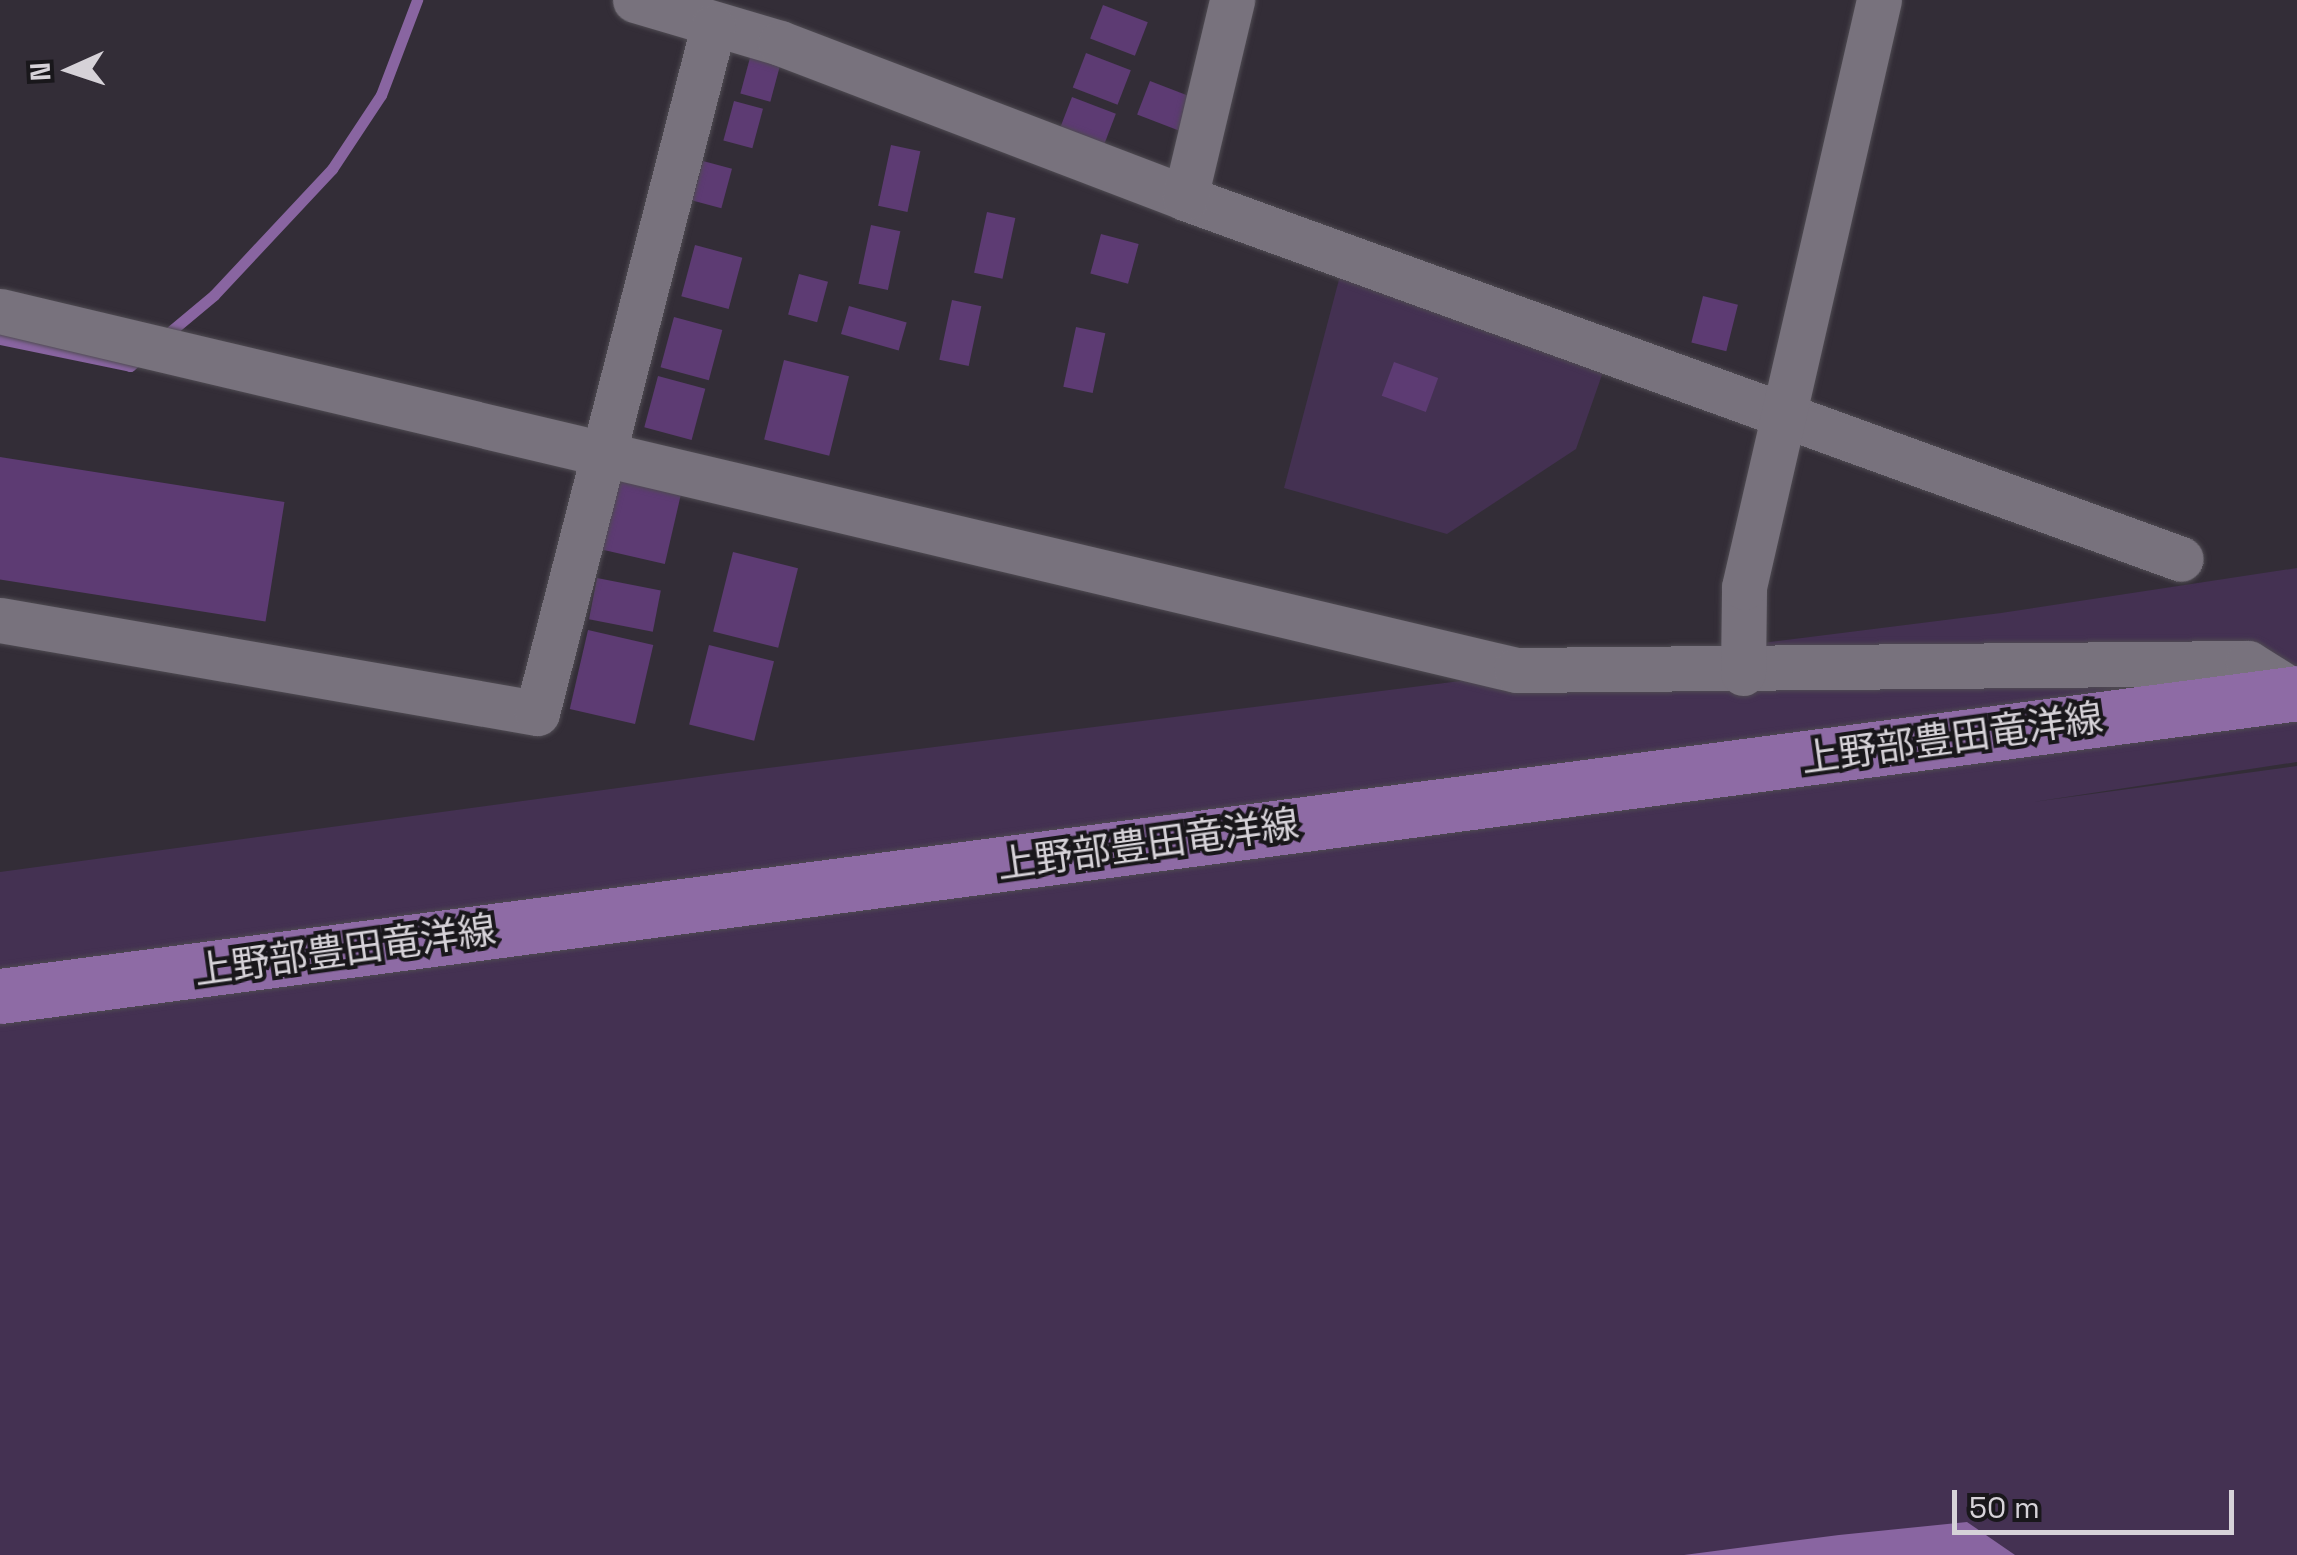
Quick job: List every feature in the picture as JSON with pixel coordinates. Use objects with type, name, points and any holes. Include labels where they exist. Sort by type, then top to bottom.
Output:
[{"type":"main road","name":"上野部豊田竜洋線","points":[[0,996],[2296,693]]},
{"type":"street","points":[[635,0],[713,28],[780,42],[1185,198],[2181,558]]},
{"type":"street","points":[[1185,198],[1232,0]]},
{"type":"street","points":[[1743,673],[1744,587],[1879,0]]},
{"type":"street","points":[[0,620],[537,712],[713,28]]},
{"type":"street","points":[[0,311],[1516,670],[1743,673],[2248,663],[2296,693]]},
{"type":"shaded area","points":[[1341,272],[1610,352],[1576,449],[1447,534],[1284,488]]},
{"type":"shaded area","points":[[2297,568],[2297,762],[2033,802],[2297,766],[2297,1555],[0,1555],[0,872],[728,773],[2001,613]]},
{"type":"shaded area","points":[[1967,1522],[2015,1555],[1684,1555],[1839,1535]]},
{"type":"building","points":[[1103,5],[1148,22],[1135,56],[1090,39]]},
{"type":"building","points":[[1086,53],[1131,70],[1118,105],[1073,88]]},
{"type":"building","points":[[751,54],[781,62],[770,102],[740,94]]},
{"type":"building","points":[[1150,81],[1195,98],[1182,132],[1137,115]]},
{"type":"building","points":[[1072,97],[1116,114],[1103,147],[1059,131]]},
{"type":"building","points":[[734,101],[763,109],[752,148],[723,141]]},
{"type":"building","points":[[891,145],[920,151],[907,212],[878,206]]},
{"type":"building","points":[[703,161],[732,169],[721,208],[692,201]]},
{"type":"building","points":[[987,212],[1015,218],[1002,279],[974,273]]},
{"type":"building","points":[[871,225],[900,231],[888,290],[859,284]]},
{"type":"building","points":[[1101,234],[1139,244],[1128,284],[1090,274]]},
{"type":"building","points":[[695,245],[742,258],[729,309],[681,296]]},
{"type":"building","points":[[799,274],[828,282],[817,322],[788,315]]},
{"type":"building","points":[[1703,296],[1738,305],[1726,351],[1691,343]]},
{"type":"building","points":[[952,300],[981,306],[969,366],[939,360]]},
{"type":"building","points":[[849,306],[907,323],[899,350],[841,334]]},
{"type":"building","points":[[674,317],[722,330],[709,380],[661,367]]},
{"type":"building","points":[[1076,327],[1105,333],[1093,393],[1063,387]]},
{"type":"building","points":[[784,360],[849,376],[829,456],[764,440]]},
{"type":"building","points":[[1394,362],[1438,378],[1426,412],[1382,396]]},
{"type":"building","points":[[658,376],[705,389],[692,440],[644,427]]},
{"type":"building","points":[[0,457],[284,502],[266,622],[0,580]]},
{"type":"building","points":[[618,469],[683,484],[665,564],[600,549]]},
{"type":"building","points":[[733,552],[798,568],[778,648],[713,632]]},
{"type":"building","points":[[597,578],[661,590],[653,632],[589,619]]},
{"type":"building","points":[[588,630],[653,645],[635,724],[570,709]]},
{"type":"building","points":[[709,645],[774,661],[754,741],[689,725]]},
{"type":"waterway","points":[[165,336],[214,295],[332,169],[381,95],[417,0]]},
{"type":"waterway","points":[[0,339],[130,366],[140,358]]}]
